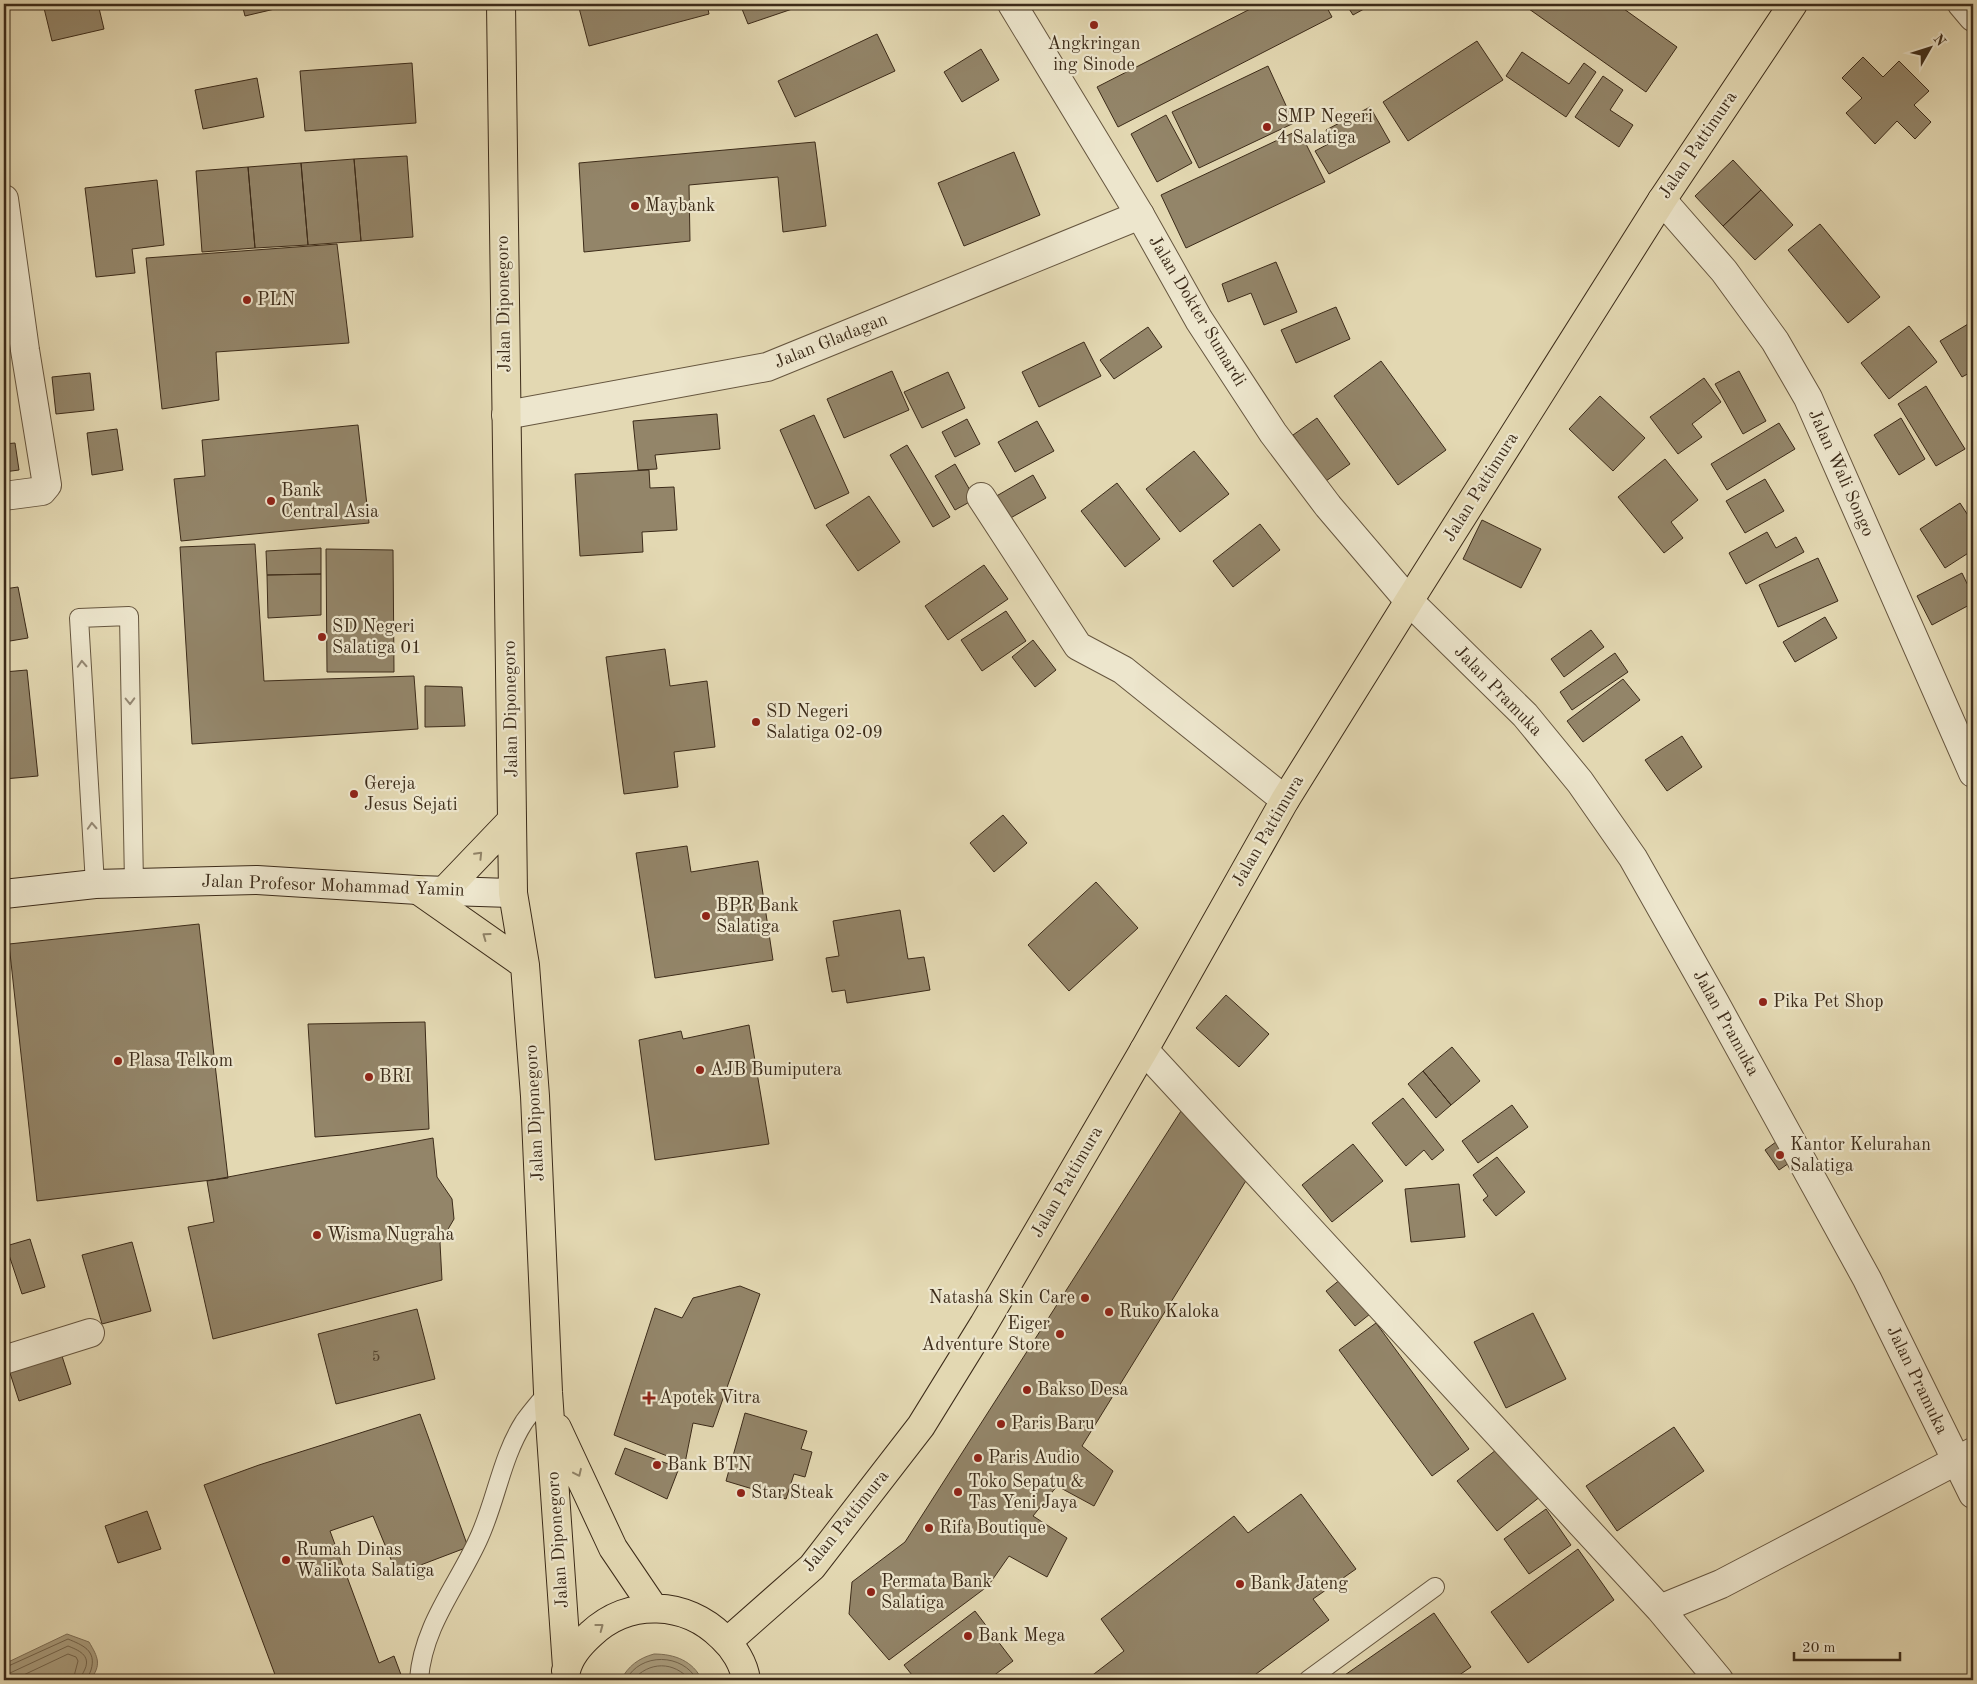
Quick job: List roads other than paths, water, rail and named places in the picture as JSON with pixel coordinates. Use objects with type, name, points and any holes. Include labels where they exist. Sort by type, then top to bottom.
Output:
[{"type":"main road","name":"Jalan Diponegoro","points":[[501,4],[514,893],[525,965],[535,1096],[549,1402],[565,1674]]},
{"type":"main road","name":"Jalan Pattimura","points":[[727,1642],[812,1567],[921,1426],[984,1324],[1144,1050],[1285,800],[1408,601],[1662,200],[1793,4]]},
{"type":"main road","points":[[446,889],[512,820]]},
{"type":"main road","points":[[418,890],[525,965]]},
{"type":"main road","name":"Jalan Diponegoro","points":[[549,1402],[613,1548],[653,1608]]},
{"type":"main road","points":[[565,1674],[581,1643],[601,1625],[626,1612],[653,1608],[674,1609],[694,1616],[712,1627],[727,1642],[738,1657],[748,1678]]},
{"type":"street","name":"Jalan Dokter Sumardi","points":[[1012,4],[1140,215],[1199,320],[1273,434],[1328,506],[1408,601]]},
{"type":"street","points":[[1962,4],[1973,17]]},
{"type":"street","name":"Jalan Wali Songo","points":[[1662,200],[1724,272],[1775,341],[1808,398],[1973,773]]},
{"type":"street","points":[[4,496],[42,491],[47,486],[14,351],[5,215]]},
{"type":"street","name":"Jalan Gladagan","points":[[506,415],[767,367],[1140,215]]},
{"type":"street","points":[[981,497],[1078,646],[1123,670],[1285,800]]},
{"type":"street","name":"Jalan Pramuka","points":[[1408,601],[1525,715],[1580,782],[1633,858],[1965,1457],[1973,1494]]},
{"type":"street","name":"Jalan Profesor Mohammad Yamin","points":[[4,894],[95,884],[257,880],[418,890],[446,889],[514,893]]},
{"type":"street","points":[[1144,1050],[1660,1608],[1719,1680]]},
{"type":"street","points":[[4,1360],[90,1333]]},
{"type":"street","points":[[1660,1608],[1721,1584],[1965,1457]]},
{"type":"lane","points":[[95,884],[80,618],[129,616],[134,883]]},
{"type":"lane","points":[[419,1679],[420,1660],[434,1619],[466,1565],[479,1537],[509,1454],[524,1423],[549,1402]]},
{"type":"lane","points":[[1308,1680],[1435,1587]]},
{"type":"water","points":[[67,1634],[89,1642],[95,1652],[97,1665],[94,1675],[90,1680],[4,1680],[4,1664]]},
{"type":"water","points":[[654,1654],[669,1655],[688,1663],[702,1680],[621,1680],[634,1663]]},
{"type":"place","name":"Angkringan ing Sinode","points":[[1094,25]]},
{"type":"place","name":"SMP Negeri 4 Salatiga","points":[[1267,127]]},
{"type":"place","name":"Maybank","points":[[635,206]]},
{"type":"place","name":"PLN","points":[[247,300]]},
{"type":"place","name":"Bank Central Asia","points":[[271,501]]},
{"type":"place","name":"SD Negeri Salatiga 01","points":[[322,637]]},
{"type":"place","name":"SD Negeri Salatiga 02-09","points":[[756,722]]},
{"type":"place","name":"Gereja Jesus Sejati","points":[[354,794]]},
{"type":"place","name":"BPR Bank Salatiga","points":[[706,916]]},
{"type":"place","name":"Pika Pet Shop","points":[[1763,1002]]},
{"type":"place","name":"Plasa Telkom","points":[[118,1061]]},
{"type":"place","name":"AJB Bumiputera","points":[[700,1070]]},
{"type":"place","name":"BRI","points":[[369,1077]]},
{"type":"place","name":"Kantor Kelurahan Salatiga","points":[[1780,1155]]},
{"type":"place","name":"Wisma Nugraha","points":[[317,1235]]},
{"type":"place","name":"Natasha Skin Care","points":[[1085,1298]]},
{"type":"place","name":"Ruko Kaloka","points":[[1109,1312]]},
{"type":"place","name":"Eiger Adventure Store","points":[[1060,1334]]},
{"type":"place","name":"Bakso Desa","points":[[1027,1390]]},
{"type":"place","name":"Apotek Vitra","points":[[649,1398]]},
{"type":"place","name":"Paris Baru","points":[[1001,1424]]},
{"type":"place","name":"Paris Audio","points":[[978,1458]]},
{"type":"place","name":"Bank BTN","points":[[657,1465]]},
{"type":"place","name":"Toko Sepatu & Tas Yeni Jaya","points":[[958,1492]]},
{"type":"place","name":"Star Steak","points":[[741,1493]]},
{"type":"place","name":"Rifa Boutique","points":[[929,1528]]},
{"type":"place","name":"Rumah Dinas Walikota Salatiga","points":[[286,1560]]},
{"type":"place","name":"Bank Jateng","points":[[1240,1584]]},
{"type":"place","name":"Permata Bank Salatiga","points":[[871,1592]]},
{"type":"place","name":"Bank Mega","points":[[968,1636]]}]
